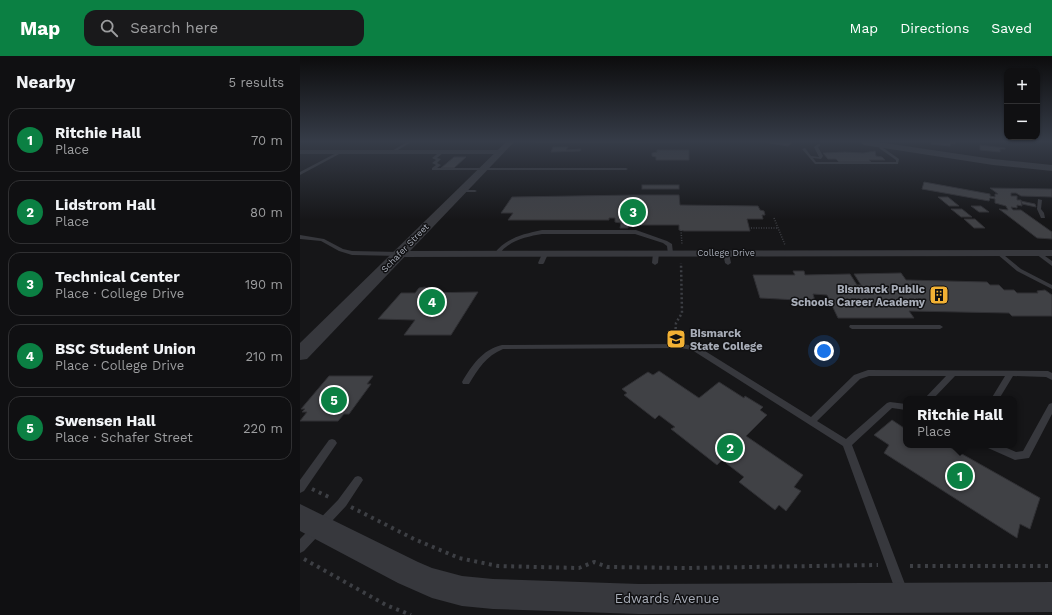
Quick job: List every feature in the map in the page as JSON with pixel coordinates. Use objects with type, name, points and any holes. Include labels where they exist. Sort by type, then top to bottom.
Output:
[{"type":"street","name":"Schafer Street","points":[[300,354],[482,170]]},
{"type":"street","name":"College Drive","points":[[400,254],[497,254],[543,258],[655,258],[670,253],[727,258],[1052,253]]},
{"type":"street","name":"Edwards Avenue","points":[[310,521],[408,573],[432,583],[462,591],[642,607],[904,597],[1052,596]]},
{"type":"lane","points":[[300,174],[311,168]]},
{"type":"lane","points":[[435,168],[433,170],[626,169]]},
{"type":"lane","points":[[461,191],[475,191]]},
{"type":"lane","points":[[1040,200],[1039,209],[1043,217]]},
{"type":"lane","points":[[497,254],[503,246],[526,235],[542,232],[636,232],[670,245],[670,253]]},
{"type":"lane","points":[[300,237],[322,240],[341,250],[352,253],[400,254]]},
{"type":"lane","points":[[999,253],[1018,270],[1052,287]]},
{"type":"lane","points":[[1038,253],[1052,264]]},
{"type":"lane","points":[[852,327],[940,327]]},
{"type":"lane","points":[[466,382],[481,358],[495,349],[502,347],[687,346],[698,350],[846,444],[904,597]]},
{"type":"lane","points":[[812,421],[857,377],[868,373],[1012,373],[1048,374],[1052,377]]},
{"type":"lane","points":[[931,396],[953,373]]},
{"type":"lane","points":[[997,396],[1012,373]]},
{"type":"lane","points":[[846,444],[890,405],[903,407]]},
{"type":"lane","points":[[998,448],[1015,456],[1026,455],[1052,406]]},
{"type":"lane","points":[[300,488],[332,443]]},
{"type":"lane","points":[[300,548],[310,521],[342,503],[358,480]]},
{"type":"path","points":[[774,218],[786,245]]},
{"type":"path","points":[[752,228],[778,228]]},
{"type":"path","points":[[681,230],[682,245]]},
{"type":"path","points":[[675,342],[676,323],[682,313],[681,263]]},
{"type":"path","points":[[311,489],[331,498]]},
{"type":"path","points":[[350,507],[414,539],[459,558],[498,566],[580,568],[594,562],[608,567],[670,568],[878,565]]},
{"type":"path","points":[[304,558],[363,593],[386,605],[411,615]]},
{"type":"path","points":[[910,566],[1052,566]]},
{"type":"building","points":[[924,182],[990,194],[990,196],[995,197],[995,194],[998,194],[990,188],[1052,189],[1052,197],[1021,196],[1016,193],[1011,193],[1011,196],[1017,196],[1017,200],[1021,200],[1022,206],[1017,205],[1017,208],[1011,207],[1013,210],[1021,210],[1052,232],[1052,239],[1037,238],[999,209],[1008,210],[1006,206],[995,203],[995,199],[990,198],[989,201],[922,189]]},
{"type":"building","points":[[642,185],[679,185],[679,189],[642,189]]},
{"type":"building","points":[[679,195],[680,205],[758,206],[760,210],[764,211],[765,215],[762,215],[763,219],[747,219],[750,231],[684,231],[679,230],[679,225],[629,225],[628,228],[620,228],[621,223],[615,222],[615,218],[609,218],[609,220],[508,220],[513,213],[501,213],[512,197]]},
{"type":"building","points":[[938,197],[948,197],[959,206],[949,206]]},
{"type":"building","points":[[1021,201],[1035,204],[1036,207],[1022,204]]},
{"type":"building","points":[[971,206],[981,206],[989,212],[979,212]]},
{"type":"building","points":[[951,209],[962,209],[972,217],[961,217]]},
{"type":"building","points":[[964,219],[975,219],[985,228],[974,228]]},
{"type":"building","name":"Bismarck Public Schools Career Academy","points":[[793,271],[804,271],[805,275],[850,274],[857,285],[861,285],[854,274],[901,273],[906,280],[987,282],[990,285],[999,285],[1004,290],[1014,290],[1017,293],[1038,293],[1037,291],[1045,290],[1052,295],[1052,316],[1012,316],[1009,313],[909,311],[914,318],[838,318],[827,295],[813,294],[815,301],[760,298],[753,275],[795,275]]},
{"type":"building","points":[[419,288],[427,288],[423,293],[478,292],[451,335],[404,335],[415,320],[378,319],[401,293],[415,293]]},
{"type":"building","points":[[659,371],[699,398],[719,382],[744,398],[745,396],[763,407],[760,410],[767,415],[746,436],[803,475],[794,487],[801,491],[786,511],[779,505],[775,510],[739,482],[744,477],[722,460],[717,465],[671,429],[675,427],[659,415],[655,419],[624,395],[627,393],[622,389],[648,372],[653,375]]},
{"type":"building","points":[[329,376],[373,376],[367,384],[371,384],[349,414],[344,414],[338,421],[300,421],[307,412],[302,412],[305,409],[301,409]]},
{"type":"building","points":[[892,420],[903,427],[903,448],[951,448],[1040,498],[1030,529],[1020,524],[1017,538],[884,453],[889,445],[874,435]]},
{"type":"place","name":"Technical Center","points":[[633,212]]},
{"type":"place","name":"Bismarck Public Schools Career Academy","points":[[939,295]]},
{"type":"place","name":"BSC Student Union","points":[[432,302]]},
{"type":"place","name":"Bismarck State College","points":[[676,339]]},
{"type":"place","name":"Swensen Hall","points":[[334,400]]},
{"type":"place","name":"Lidstrom Hall","points":[[730,448]]},
{"type":"place","name":"Ritchie Hall","points":[[960,476]]}]
